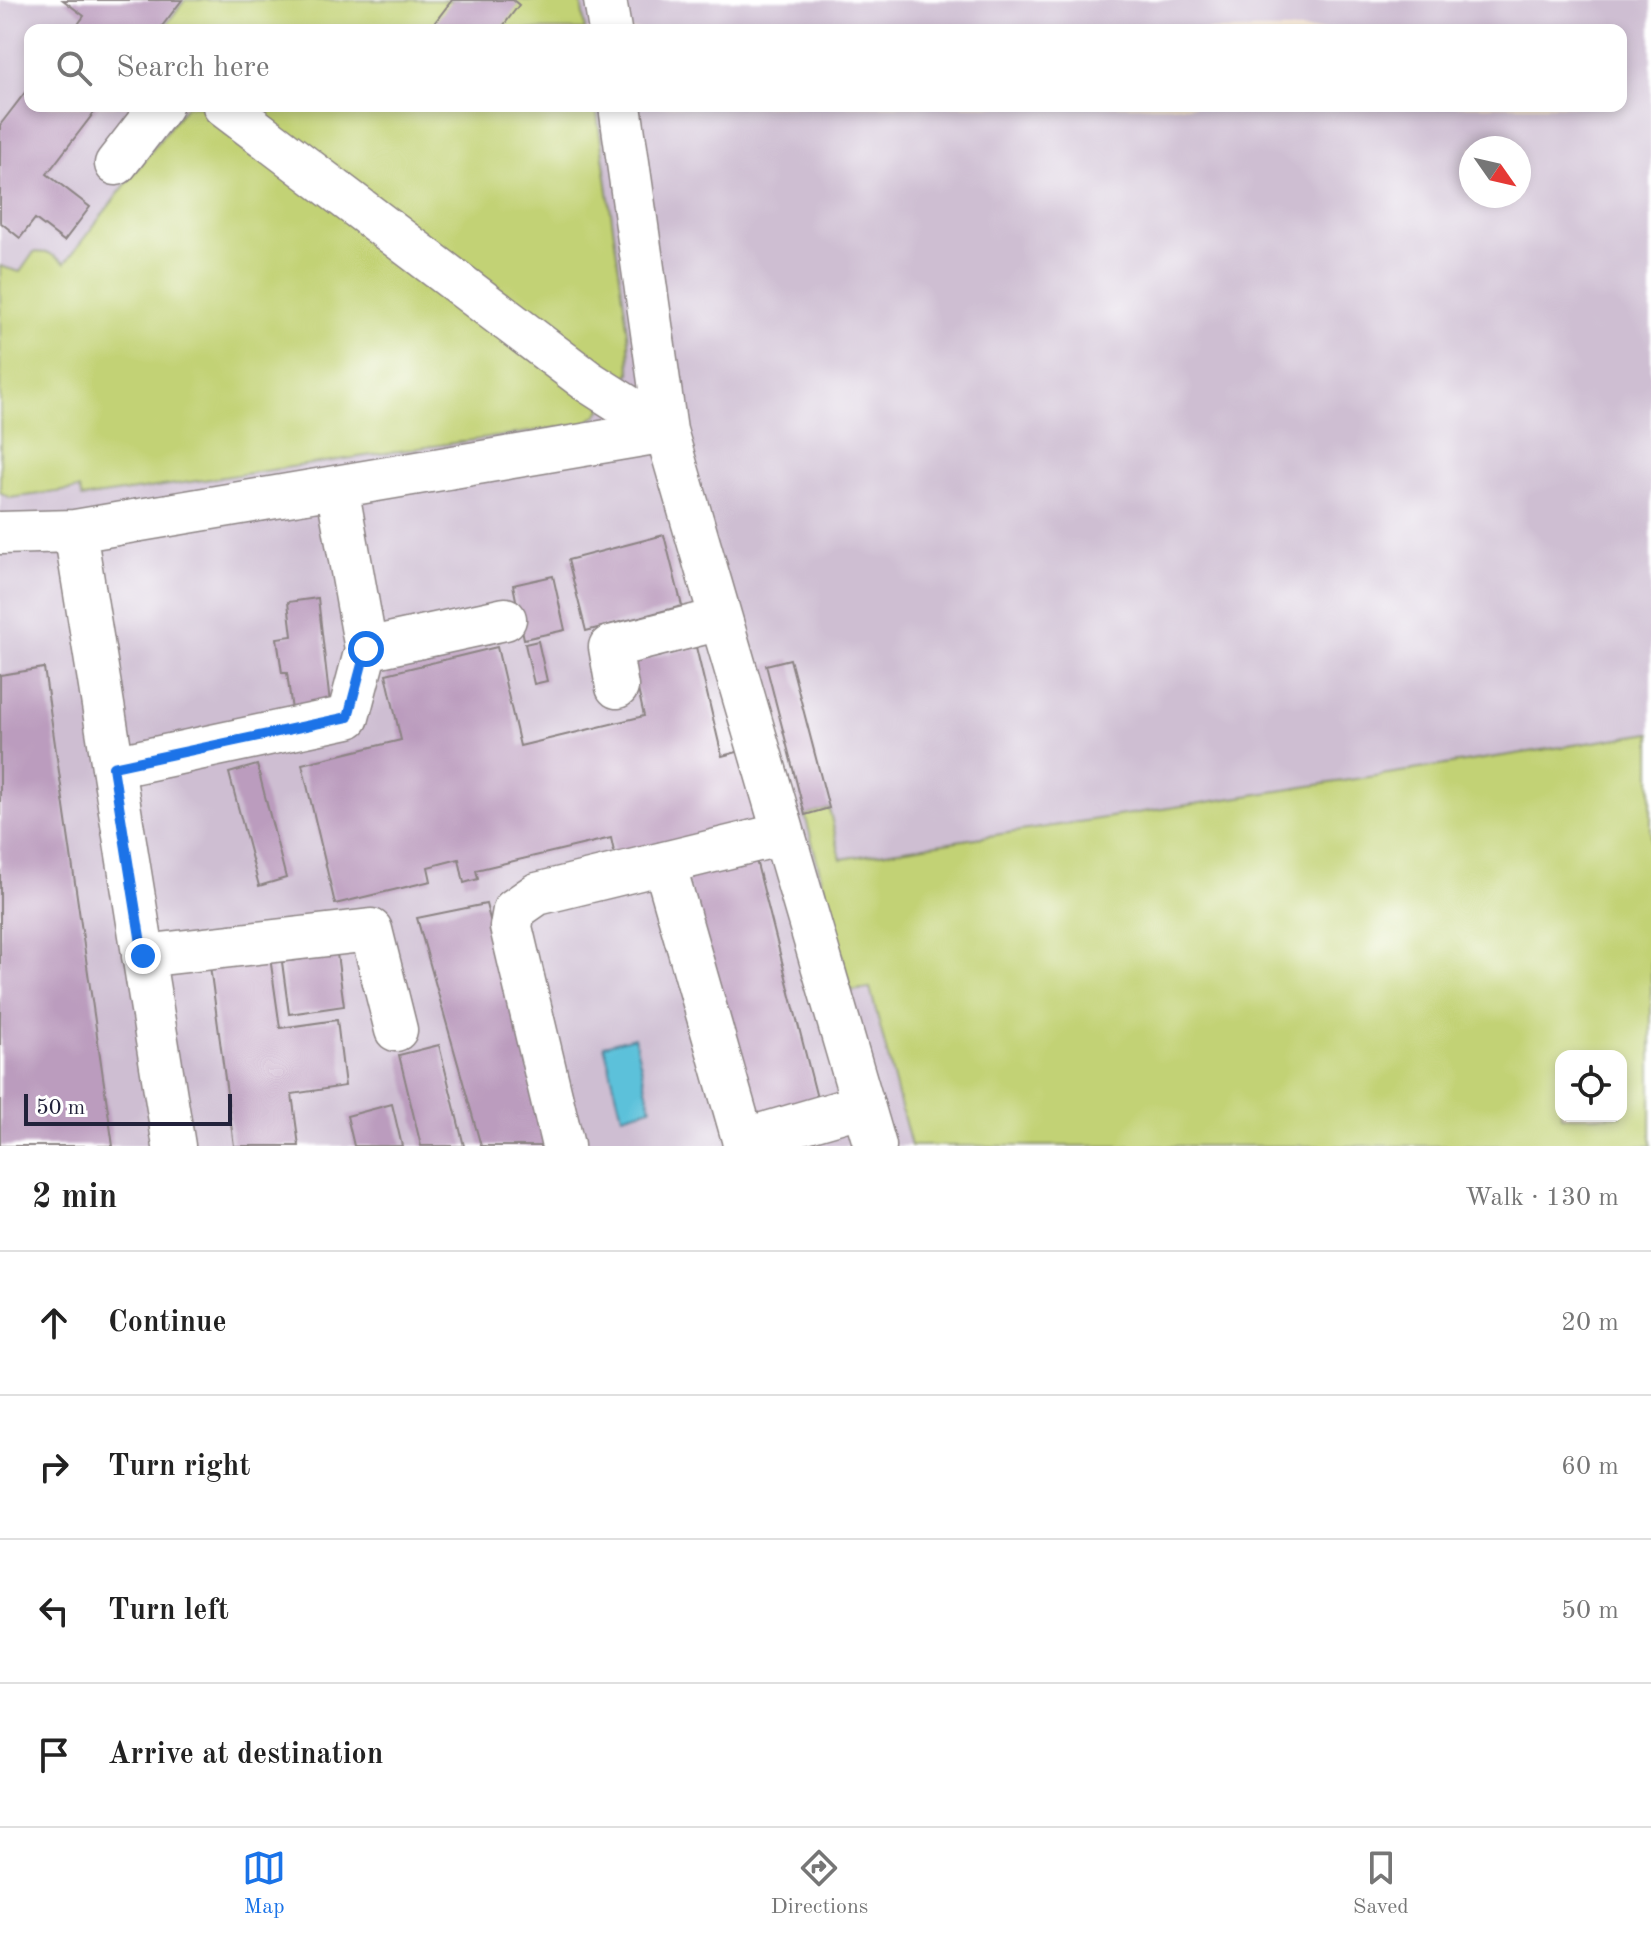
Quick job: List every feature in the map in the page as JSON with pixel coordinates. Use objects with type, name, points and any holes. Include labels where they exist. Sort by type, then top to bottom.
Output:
[{"type":"lane","points":[[605,0],[609,24]]},
{"type":"lane","points":[[116,164],[156,112]]},
{"type":"lane","points":[[232,112],[589,382],[666,431]]},
{"type":"lane","points":[[621,112],[666,431],[875,1146]]},
{"type":"lane","points":[[0,533],[75,531],[666,431]]},
{"type":"lane","points":[[113,767],[348,717],[366,649],[337,487]]},
{"type":"lane","points":[[75,531],[174,1146]]},
{"type":"lane","points":[[366,649],[505,619]]},
{"type":"lane","points":[[617,687],[610,647],[721,619]]},
{"type":"lane","points":[[563,1146],[511,927],[514,910],[537,894],[783,834]]},
{"type":"lane","points":[[664,863],[744,1143],[863,1105]]},
{"type":"lane","points":[[143,956],[371,930],[396,1030]]},
{"type":"shaded area","points":[[0,0],[1651,0],[1651,1146],[0,1146]]},
{"type":"green space","points":[[185,0],[581,0],[584,24],[167,24]]},
{"type":"green space","points":[[181,112],[597,112],[629,340],[630,373],[596,416],[583,424],[82,498],[79,489],[10,498],[0,492],[0,266],[20,272],[34,252],[49,253],[65,263]]},
{"type":"green space","points":[[1651,733],[1651,1146],[911,1146],[870,988],[851,991],[805,815],[829,808],[841,859]]},
{"type":"water","points":[[634,1037],[651,1108],[622,1116],[604,1045]]},
{"type":"building","points":[[63,0],[182,0],[164,24],[78,24],[84,16]]},
{"type":"building","points":[[452,0],[513,0],[519,5],[505,24],[434,24]]},
{"type":"building","points":[[24,94],[24,112],[94,112],[47,174],[90,207],[64,241],[35,219],[20,238],[0,222],[0,125]]},
{"type":"building","points":[[664,535],[682,606],[586,631],[568,560]]},
{"type":"building","points":[[553,576],[565,630],[524,639],[513,585]]},
{"type":"building","points":[[318,598],[331,713],[293,718],[287,673],[282,673],[277,638],[292,636],[288,602]]},
{"type":"building","points":[[538,641],[547,681],[534,684],[525,644]]},
{"type":"building","points":[[497,647],[520,746],[644,716],[632,663],[696,647],[722,756],[741,751],[759,827],[616,861],[611,838],[476,870],[478,879],[464,883],[459,859],[428,867],[431,881],[335,904],[302,764],[401,740],[386,674]]},
{"type":"building","points":[[790,659],[829,808],[805,815],[766,665]]},
{"type":"building","points":[[44,668],[113,1146],[0,1146],[0,675]]},
{"type":"building","points":[[257,765],[286,878],[259,886],[229,773]]},
{"type":"building","points":[[756,860],[819,1106],[750,1124],[687,878]]},
{"type":"building","points":[[486,904],[548,1146],[481,1146],[417,918]]},
{"type":"building","points":[[337,954],[344,1006],[289,1014],[282,962]]},
{"type":"building","points":[[270,957],[280,1028],[337,1020],[345,1086],[292,1094],[299,1146],[234,1146],[210,966]]},
{"type":"building","points":[[439,1045],[464,1146],[421,1146],[399,1055]]},
{"type":"building","points":[[392,1104],[402,1146],[354,1146],[347,1116]]},
{"type":"route","points":[[143,956],[113,767],[348,717],[366,649]]}]
